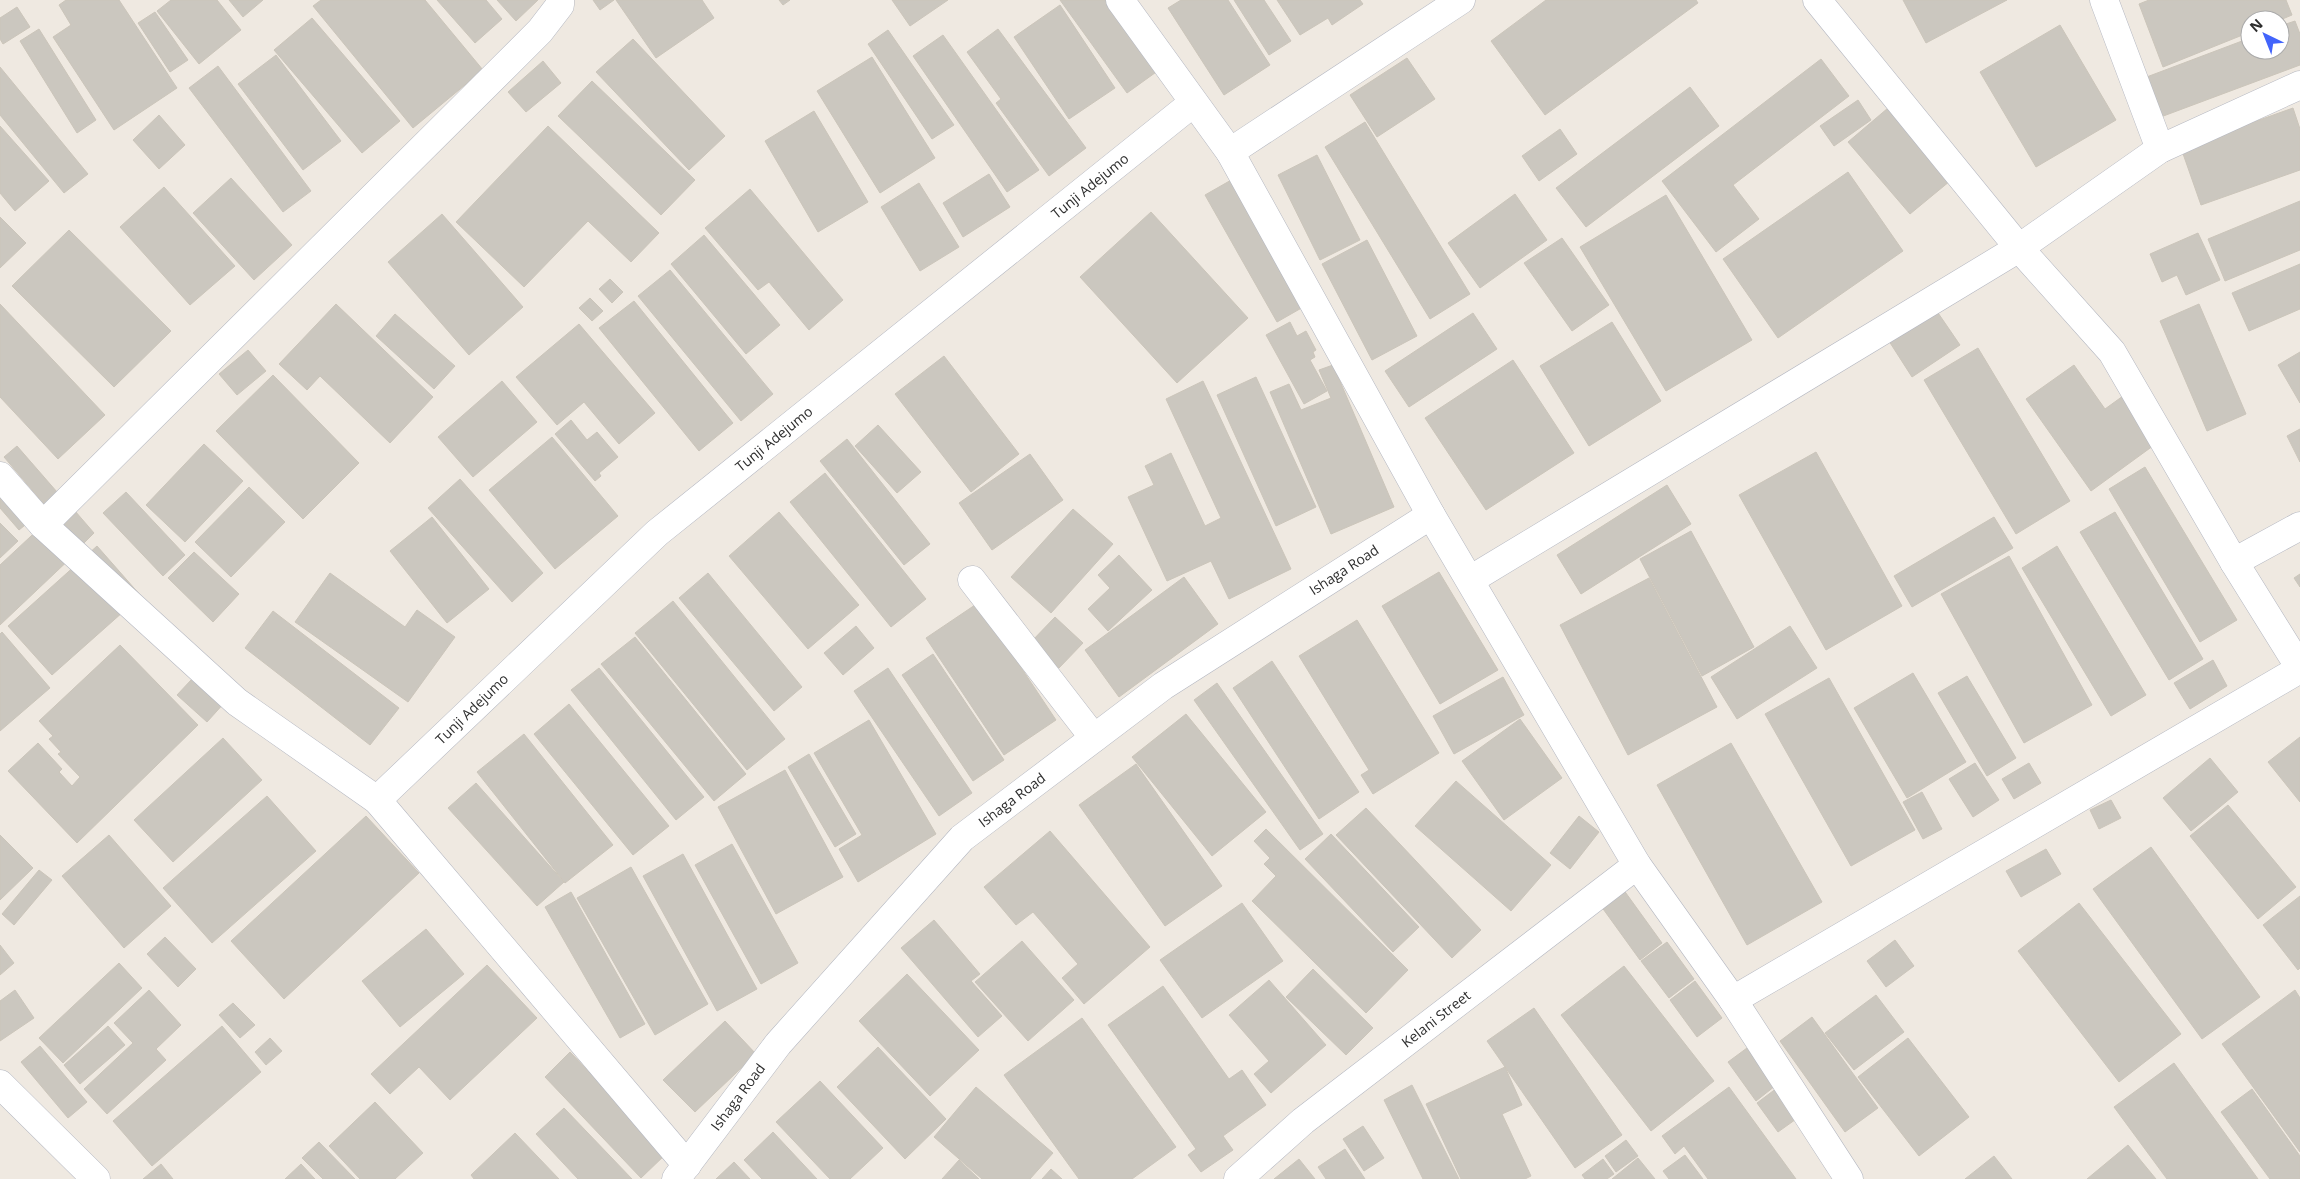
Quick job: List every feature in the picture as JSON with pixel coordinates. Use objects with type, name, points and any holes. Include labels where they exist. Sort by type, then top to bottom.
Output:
[{"type":"street","points":[[43,525],[540,31],[560,5],[560,0]]},
{"type":"street","points":[[1120,0],[1230,152],[1431,515],[1637,865],[1733,1000],[1849,1179]]},
{"type":"street","points":[[1230,152],[1461,0]]},
{"type":"street","points":[[1733,1000],[2300,668],[2234,562],[2112,352],[2019,248],[1817,0]]},
{"type":"street","points":[[2104,0],[2160,149]]},
{"type":"street","points":[[1470,580],[2019,248],[2160,149],[2300,85]]},
{"type":"street","name":"Tunji Adejumo","points":[[377,800],[657,533],[1193,103]]},
{"type":"street","points":[[0,476],[43,525],[237,702],[377,800],[682,1172]]},
{"type":"street","name":"Ishaga Road","points":[[682,1172],[778,1044],[962,838],[1163,686],[1431,515]]},
{"type":"street","points":[[2234,562],[2300,526]]},
{"type":"street","points":[[972,580],[1094,738]]},
{"type":"street","name":"Kelani Street","points":[[1238,1179],[1304,1121],[1637,865]]},
{"type":"street","points":[[0,1084],[96,1179]]},
{"type":"building","points":[[66,0],[119,0],[177,88],[114,130],[53,37],[71,25],[59,5]]},
{"type":"building","points":[[171,0],[217,0],[241,30],[199,64],[157,11]]},
{"type":"building","points":[[229,0],[263,0],[243,17]]},
{"type":"building","points":[[321,0],[425,0],[483,70],[413,128],[313,6]]},
{"type":"building","points":[[437,0],[486,0],[502,19],[475,43]]},
{"type":"building","points":[[497,0],[538,0],[516,21]]},
{"type":"building","points":[[593,0],[614,0],[600,10]]},
{"type":"building","points":[[616,0],[702,0],[714,18],[656,58]]},
{"type":"building","points":[[779,0],[790,0],[783,5]]},
{"type":"building","points":[[892,0],[948,0],[910,26]]},
{"type":"building","points":[[1060,0],[1109,0],[1159,70],[1127,93]]},
{"type":"building","points":[[1181,0],[1228,0],[1270,65],[1224,95],[1168,8]]},
{"type":"building","points":[[1234,0],[1264,0],[1291,41],[1269,55]]},
{"type":"building","points":[[1277,0],[1360,0],[1363,4],[1332,25],[1328,18],[1300,35]]},
{"type":"building","points":[[1546,0],[1696,0],[1698,3],[1545,115],[1491,41]]},
{"type":"building","points":[[1903,0],[2007,0],[1926,43]]},
{"type":"building","points":[[2149,0],[2286,0],[2290,10],[2240,10],[2240,36],[2163,67],[2139,4]]},
{"type":"building","points":[[1060,5],[1115,88],[1069,119],[1014,37]]},
{"type":"building","points":[[17,7],[30,27],[3,44],[0,39],[0,18]]},
{"type":"building","points":[[155,12],[188,60],[170,72],[138,23]]},
{"type":"building","points":[[312,18],[400,121],[362,153],[274,50]]},
{"type":"building","points":[[2295,21],[2300,34],[2300,65],[2158,118],[2144,78],[2240,42],[2240,60],[2290,60],[2290,23]]},
{"type":"building","points":[[2060,25],[2116,120],[2036,167],[1980,72]]},
{"type":"building","points":[[39,29],[96,120],[77,133],[20,41]]},
{"type":"building","points":[[998,29],[1086,148],[1049,176],[996,103],[1001,99],[967,52]]},
{"type":"building","points":[[888,30],[954,125],[932,139],[868,44]]},
{"type":"building","points":[[943,35],[1039,170],[1007,192],[913,56]]},
{"type":"building","points":[[633,39],[725,136],[689,170],[596,72]]},
{"type":"building","points":[[276,55],[341,141],[303,170],[238,84]]},
{"type":"building","points":[[872,57],[935,158],[880,193],[817,91]]},
{"type":"building","points":[[1407,58],[1435,99],[1377,137],[1350,95]]},
{"type":"building","points":[[1821,59],[1849,96],[1733,185],[1759,219],[1716,252],[1662,181]]},
{"type":"building","points":[[543,61],[561,83],[526,112],[508,92]]},
{"type":"building","points":[[218,66],[311,191],[283,212],[189,88]]},
{"type":"building","points":[[0,67],[88,174],[64,193],[0,115]]},
{"type":"building","points":[[592,81],[695,180],[661,215],[558,116]]},
{"type":"building","points":[[1690,87],[1719,126],[1586,227],[1556,188]]},
{"type":"building","points":[[1858,100],[1871,120],[1834,146],[1820,126]]},
{"type":"building","points":[[1888,108],[1950,181],[1910,214],[1848,142]]},
{"type":"building","points":[[2293,108],[2300,129],[2300,170],[2201,205],[2181,148]]},
{"type":"building","points":[[814,111],[868,202],[818,232],[765,141]]},
{"type":"building","points":[[159,115],[185,145],[159,169],[133,140]]},
{"type":"building","points":[[1365,122],[1470,294],[1430,319],[1325,147]]},
{"type":"building","points":[[0,126],[49,181],[15,211],[0,193]]},
{"type":"building","points":[[548,126],[659,233],[631,262],[588,221],[524,287],[456,222]]},
{"type":"building","points":[[1560,129],[1577,154],[1539,181],[1522,156]]},
{"type":"building","points":[[1317,155],[1360,240],[1320,260],[1278,175]]},
{"type":"building","points":[[1848,172],[1903,251],[1778,338],[1723,259]]},
{"type":"building","points":[[989,174],[1010,207],[963,237],[943,203]]},
{"type":"building","points":[[231,178],[292,245],[254,280],[193,213]]},
{"type":"building","points":[[1233,179],[1305,306],[1277,322],[1205,195]]},
{"type":"building","points":[[919,183],[959,247],[920,271],[881,207]]},
{"type":"building","points":[[164,187],[235,266],[190,305],[120,227]]},
{"type":"building","points":[[750,189],[843,300],[809,330],[769,282],[758,290],[705,228]]},
{"type":"building","points":[[1515,194],[1547,240],[1480,288],[1448,243]]},
{"type":"building","points":[[1666,195],[1752,340],[1666,391],[1580,247]]},
{"type":"building","points":[[2300,201],[2300,250],[2225,281],[2208,239]]},
{"type":"building","points":[[1151,212],[1248,318],[1177,383],[1080,277]]},
{"type":"building","points":[[442,214],[523,307],[469,355],[388,262]]},
{"type":"building","points":[[0,217],[26,243],[0,268]]},
{"type":"building","points":[[69,230],[171,331],[114,387],[12,286]]},
{"type":"building","points":[[2198,233],[2220,280],[2186,295],[2177,275],[2162,282],[2150,254]]},
{"type":"building","points":[[704,235],[780,325],[746,354],[671,264]]},
{"type":"building","points":[[1562,238],[1609,305],[1572,331],[1524,263]]},
{"type":"building","points":[[1367,240],[1417,336],[1372,360],[1322,264]]},
{"type":"building","points":[[2300,264],[2300,309],[2249,331],[2232,293]]},
{"type":"building","points":[[670,270],[773,394],[741,421],[638,296]]},
{"type":"building","points":[[610,279],[623,292],[612,303],[599,289]]},
{"type":"building","points":[[590,298],[603,311],[592,321],[579,308]]},
{"type":"building","points":[[634,301],[733,423],[699,451],[599,328]]},
{"type":"building","points":[[0,304],[105,415],[58,459],[0,397]]},
{"type":"building","points":[[336,304],[433,397],[390,443],[320,376],[307,390],[279,364]]},
{"type":"building","points":[[2199,304],[2246,414],[2207,431],[2160,321]]},
{"type":"building","points":[[1934,307],[1960,345],[1912,377],[1887,338]]},
{"type":"building","points":[[1473,313],[1497,349],[1409,407],[1385,371]]},
{"type":"building","points":[[395,314],[455,366],[434,389],[376,336]]},
{"type":"building","points":[[1290,322],[1297,336],[1306,331],[1316,350],[1313,352],[1315,357],[1310,360],[1327,391],[1304,404],[1266,335]]},
{"type":"building","points":[[1612,322],[1661,401],[1589,446],[1540,366]]},
{"type":"building","points":[[579,324],[655,413],[619,444],[584,402],[557,425],[516,377]]},
{"type":"building","points":[[1978,348],[2070,501],[2016,534],[1924,380]]},
{"type":"building","points":[[248,350],[266,371],[237,395],[219,374]]},
{"type":"building","points":[[2300,352],[2300,403],[2278,365]]},
{"type":"building","points":[[944,356],[1019,454],[971,492],[895,394]]},
{"type":"building","points":[[1513,360],[1574,453],[1486,510],[1425,418]]},
{"type":"building","points":[[1333,365],[1394,507],[1331,534],[1270,392],[1289,384],[1301,410],[1331,398],[1319,370]]},
{"type":"building","points":[[2074,365],[2105,409],[2123,396],[2157,443],[2091,491],[2026,399]]},
{"type":"building","points":[[273,375],[359,463],[303,519],[216,431]]},
{"type":"building","points":[[1256,377],[1316,507],[1276,526],[1217,395]]},
{"type":"building","points":[[502,381],[537,422],[473,477],[438,437]]},
{"type":"building","points":[[1203,381],[1291,569],[1229,599],[1211,561],[1167,581],[1128,497],[1154,485],[1145,466],[1171,453],[1205,526],[1221,518],[1166,399]]},
{"type":"building","points":[[571,420],[587,440],[597,432],[618,457],[599,473],[601,476],[595,481],[555,434]]},
{"type":"building","points":[[878,425],[921,472],[897,493],[855,446]]},
{"type":"building","points":[[2300,429],[2300,462],[2287,436]]},
{"type":"building","points":[[552,437],[618,516],[555,569],[489,490]]},
{"type":"building","points":[[847,439],[930,544],[904,565],[820,461]]},
{"type":"building","points":[[204,444],[243,481],[185,542],[146,505]]},
{"type":"building","points":[[17,446],[64,500],[50,511],[4,457]]},
{"type":"building","points":[[1816,452],[1902,606],[1826,650],[1739,495]]},
{"type":"building","points":[[1030,454],[1063,500],[992,550],[959,503]]},
{"type":"building","points":[[0,463],[41,512],[19,530],[0,508]]},
{"type":"building","points":[[2145,467],[2237,620],[2200,642],[2109,489]]},
{"type":"building","points":[[825,473],[926,599],[891,627],[790,502]]},
{"type":"building","points":[[460,479],[543,573],[512,602],[428,508]]},
{"type":"building","points":[[1667,485],[1691,524],[1581,594],[1557,555]]},
{"type":"building","points":[[249,487],[285,522],[231,577],[195,542]]},
{"type":"building","points":[[126,492],[185,555],[163,576],[103,513]]},
{"type":"building","points":[[69,504],[94,533],[80,547],[54,517]]},
{"type":"building","points":[[1073,509],[1113,544],[1051,613],[1011,577]]},
{"type":"building","points":[[779,512],[859,605],[808,649],[729,556]]},
{"type":"building","points":[[2115,512],[2203,659],[2169,680],[2080,532]]},
{"type":"building","points":[[432,517],[489,589],[447,623],[390,551]]},
{"type":"building","points":[[1994,517],[2013,548],[1912,607],[1894,576]]},
{"type":"building","points":[[0,523],[18,541],[0,558]]},
{"type":"building","points":[[45,523],[75,554],[0,625],[0,565]]},
{"type":"building","points":[[1691,531],[1754,647],[1702,676],[1640,559]]},
{"type":"building","points":[[97,546],[141,596],[52,675],[8,626]]},
{"type":"building","points":[[2057,546],[2146,695],[2111,716],[2022,568]]},
{"type":"building","points":[[194,552],[239,594],[213,622],[168,578]]},
{"type":"building","points":[[1119,555],[1152,590],[1108,631],[1088,609],[1110,588],[1098,575]]},
{"type":"building","points":[[2009,556],[2092,705],[2024,743],[1941,594]]},
{"type":"building","points":[[1439,572],[1498,670],[1440,704],[1382,606]]},
{"type":"building","points":[[330,573],[405,627],[417,610],[455,637],[408,702],[295,622]]},
{"type":"building","points":[[708,573],[802,687],[774,711],[679,598]]},
{"type":"building","points":[[2300,574],[2300,587],[2294,578]]},
{"type":"building","points":[[1184,577],[1218,624],[1119,697],[1085,650]]},
{"type":"building","points":[[1649,578],[1717,707],[1628,755],[1560,625]]},
{"type":"building","points":[[673,601],[785,739],[747,770],[635,633]]},
{"type":"building","points":[[978,603],[1056,720],[1004,755],[926,638]]},
{"type":"building","points":[[273,611],[399,708],[370,745],[245,648]]},
{"type":"building","points":[[1055,617],[1083,643],[1059,668],[1031,642]]},
{"type":"building","points":[[1357,620],[1439,753],[1373,794],[1361,775],[1369,770],[1299,656]]},
{"type":"building","points":[[856,626],[874,648],[843,675],[824,653]]},
{"type":"building","points":[[1790,626],[1817,668],[1737,719],[1711,677]]},
{"type":"building","points":[[2,632],[50,688],[0,731],[0,634]]},
{"type":"building","points":[[635,637],[746,774],[714,801],[601,664]]},
{"type":"building","points":[[120,645],[198,725],[77,843],[8,771],[38,743],[62,769],[59,772],[72,786],[80,777],[58,754],[61,752],[49,739],[53,736],[39,721]]},
{"type":"building","points":[[933,654],[1004,760],[973,781],[902,675]]},
{"type":"building","points":[[2213,660],[2227,686],[2190,709],[2174,683]]},
{"type":"building","points":[[1272,661],[1359,792],[1319,819],[1233,688]]},
{"type":"building","points":[[206,664],[235,691],[207,722],[177,695]]},
{"type":"building","points":[[599,668],[704,797],[676,820],[571,690]]},
{"type":"building","points":[[888,668],[972,793],[939,816],[854,691]]},
{"type":"building","points":[[1913,673],[1966,762],[1907,798],[1854,708]]},
{"type":"building","points":[[1967,676],[2016,758],[1987,776],[1938,693]]},
{"type":"building","points":[[1503,677],[1524,715],[1454,754],[1433,716]]},
{"type":"building","points":[[1829,678],[1915,830],[1851,866],[1765,714]]},
{"type":"building","points":[[1217,683],[1323,834],[1300,850],[1194,700]]},
{"type":"building","points":[[569,704],[669,826],[633,855],[534,734]]},
{"type":"building","points":[[1186,714],[1266,812],[1212,856],[1132,757]]},
{"type":"building","points":[[1520,719],[1562,778],[1504,820],[1462,761]]},
{"type":"building","points":[[869,720],[936,834],[858,882],[839,849],[862,835],[814,753]]},
{"type":"building","points":[[524,734],[613,845],[565,883],[477,772]]},
{"type":"building","points":[[2300,737],[2300,802],[2268,762]]},
{"type":"building","points":[[223,738],[262,780],[173,862],[134,820]]},
{"type":"building","points":[[1731,743],[1822,902],[1747,945],[1657,785]]},
{"type":"building","points":[[809,754],[856,834],[835,847],[788,767]]},
{"type":"building","points":[[2210,758],[2238,792],[2191,831],[2163,798]]},
{"type":"building","points":[[1975,763],[1999,800],[1973,817],[1949,779]]},
{"type":"building","points":[[2029,763],[2041,783],[2014,799],[2002,779]]},
{"type":"building","points":[[1136,764],[1222,886],[1165,926],[1079,805]]},
{"type":"building","points":[[785,770],[843,877],[776,914],[718,807]]},
{"type":"building","points":[[1456,781],[1551,865],[1511,911],[1415,826]]},
{"type":"building","points":[[476,783],[564,882],[537,906],[448,808]]},
{"type":"building","points":[[1922,792],[1942,829],[1923,839],[1903,802]]},
{"type":"building","points":[[267,796],[316,851],[212,943],[163,888]]},
{"type":"building","points":[[2111,800],[2121,818],[2099,829],[2090,810]]},
{"type":"building","points":[[2228,805],[2296,887],[2258,919],[2190,836]]},
{"type":"building","points":[[1366,808],[1481,930],[1452,958],[1336,835]]},
{"type":"building","points":[[366,816],[419,873],[284,999],[231,941]]},
{"type":"building","points":[[1579,816],[1599,832],[1570,869],[1550,853]]},
{"type":"building","points":[[1266,829],[1408,970],[1366,1013],[1252,901],[1276,876],[1264,864],[1270,858],[1254,841]]},
{"type":"building","points":[[1050,831],[1150,947],[1084,1004],[1062,978],[1078,964],[1033,912],[1016,925],[984,887]]},
{"type":"building","points":[[1331,834],[1419,927],[1393,952],[1305,859]]},
{"type":"building","points":[[0,835],[33,868],[0,900]]},
{"type":"building","points":[[109,835],[171,906],[124,948],[62,876]]},
{"type":"building","points":[[732,844],[798,963],[761,984],[695,865]]},
{"type":"building","points":[[2151,847],[2260,997],[2202,1039],[2093,889]]},
{"type":"building","points":[[2046,849],[2061,874],[2021,897],[2006,871]]},
{"type":"building","points":[[683,854],[757,989],[717,1011],[643,876]]},
{"type":"building","points":[[631,867],[708,1004],[655,1035],[577,898]]},
{"type":"building","points":[[39,870],[52,880],[14,925],[2,914]]},
{"type":"building","points":[[1623,889],[1662,943],[1640,960],[1601,906]]},
{"type":"building","points":[[571,892],[645,1024],[620,1038],[545,907]]},
{"type":"building","points":[[2300,896],[2300,968],[2298,970],[2263,925]]},
{"type":"building","points":[[1242,903],[1283,961],[1202,1018],[1160,960]]},
{"type":"building","points":[[2079,903],[2181,1034],[2119,1082],[2018,951]]},
{"type":"building","points":[[934,920],[980,974],[971,981],[1002,1016],[978,1037],[901,948]]},
{"type":"building","points":[[426,929],[464,974],[400,1027],[362,981]]},
{"type":"building","points":[[165,937],[196,969],[178,987],[147,954]]},
{"type":"building","points":[[1895,940],[1914,966],[1886,987],[1867,961]]},
{"type":"building","points":[[1022,941],[1074,1000],[1028,1041],[975,982]]},
{"type":"building","points":[[1667,942],[1694,979],[1669,998],[1641,961]]},
{"type":"building","points":[[0,945],[14,963],[0,975]]},
{"type":"building","points":[[119,963],[142,988],[63,1063],[39,1038]]},
{"type":"building","points":[[487,965],[537,1018],[450,1100],[419,1067],[390,1094],[371,1074]]},
{"type":"building","points":[[1624,966],[1714,1081],[1651,1131],[1561,1015]]},
{"type":"building","points":[[1313,969],[1373,1028],[1346,1055],[1286,997]]},
{"type":"building","points":[[907,974],[979,1050],[930,1096],[859,1021]]},
{"type":"building","points":[[1269,980],[1326,1045],[1271,1093],[1254,1074],[1269,1061],[1229,1015]]},
{"type":"building","points":[[1695,981],[1722,1018],[1697,1037],[1670,1000]]},
{"type":"building","points":[[1163,986],[1229,1079],[1242,1070],[1266,1105],[1223,1136],[1233,1150],[1201,1172],[1188,1155],[1196,1149],[1108,1025]]},
{"type":"building","points":[[15,990],[34,1018],[0,1041],[0,1001]]},
{"type":"building","points":[[149,990],[181,1025],[156,1049],[166,1060],[107,1114],[84,1089],[133,1043],[114,1023]]},
{"type":"building","points":[[2295,990],[2300,998],[2300,1152],[2222,1044]]},
{"type":"building","points":[[1876,995],[1904,1032],[1854,1070],[1825,1033]]},
{"type":"building","points":[[233,1003],[255,1025],[240,1038],[219,1015]]},
{"type":"building","points":[[1534,1008],[1622,1135],[1575,1168],[1487,1041]]},
{"type":"building","points":[[1812,1017],[1878,1108],[1845,1132],[1780,1041]]},
{"type":"building","points":[[1082,1018],[1176,1147],[1132,1179],[1079,1179],[1004,1075]]},
{"type":"building","points":[[725,1021],[756,1054],[695,1112],[663,1080]]},
{"type":"building","points":[[108,1026],[125,1045],[80,1084],[64,1065]]},
{"type":"building","points":[[222,1026],[261,1072],[152,1166],[113,1121]]},
{"type":"building","points":[[270,1038],[282,1051],[266,1065],[255,1052]]},
{"type":"building","points":[[1908,1038],[1969,1117],[1919,1156],[1858,1077]]},
{"type":"building","points":[[40,1046],[87,1102],[68,1118],[21,1062]]},
{"type":"building","points":[[878,1047],[946,1119],[905,1159],[837,1087]]},
{"type":"building","points":[[1747,1048],[1775,1086],[1756,1101],[1728,1062]]},
{"type":"building","points":[[570,1052],[667,1153],[641,1178],[545,1077]]},
{"type":"building","points":[[2174,1063],[2258,1179],[2167,1179],[2114,1107]]},
{"type":"building","points":[[1505,1067],[1522,1105],[1502,1114],[1531,1176],[1525,1179],[1461,1179],[1426,1104]]},
{"type":"building","points":[[820,1081],[883,1148],[850,1179],[830,1179],[776,1122]]},
{"type":"building","points":[[1412,1085],[1459,1179],[1423,1179],[1384,1100]]},
{"type":"building","points":[[976,1087],[1053,1153],[1030,1179],[982,1179],[934,1137]]},
{"type":"building","points":[[1729,1087],[1796,1179],[1708,1179],[1684,1146],[1675,1154],[1662,1136]]},
{"type":"building","points":[[1777,1088],[1799,1117],[1778,1132],[1757,1103]]},
{"type":"building","points":[[2252,1089],[2300,1156],[2300,1179],[2270,1179],[2221,1112]]},
{"type":"building","points":[[375,1102],[423,1153],[395,1179],[360,1179],[329,1146]]},
{"type":"building","points":[[564,1108],[632,1179],[578,1179],[536,1134]]},
{"type":"building","points":[[1363,1126],[1384,1158],[1364,1171],[1343,1139]]},
{"type":"building","points":[[773,1132],[817,1179],[762,1179],[744,1160]]},
{"type":"building","points":[[515,1133],[559,1179],[474,1179],[471,1175]]},
{"type":"building","points":[[1626,1140],[1638,1156],[1616,1172],[1605,1156]]},
{"type":"building","points":[[319,1142],[355,1179],[323,1179],[302,1158]]},
{"type":"building","points":[[2128,1145],[2156,1179],[2087,1179]]},
{"type":"building","points":[[1345,1149],[1365,1179],[1326,1179],[1318,1167]]},
{"type":"building","points":[[1685,1155],[1703,1179],[1669,1179],[1663,1171]]},
{"type":"building","points":[[1994,1156],[2012,1179],[1965,1179]]},
{"type":"building","points":[[1638,1158],[1655,1179],[1612,1179]]},
{"type":"building","points":[[1299,1159],[1315,1179],[1274,1179]]},
{"type":"building","points":[[1603,1159],[1614,1174],[1607,1179],[1585,1179],[1582,1175]]},
{"type":"building","points":[[959,1160],[979,1179],[942,1179]]},
{"type":"building","points":[[734,1162],[750,1179],[716,1179]]},
{"type":"building","points":[[161,1164],[173,1179],[143,1179]]},
{"type":"building","points":[[301,1164],[315,1179],[285,1179]]},
{"type":"building","points":[[1051,1169],[1062,1179],[1042,1179]]}]
